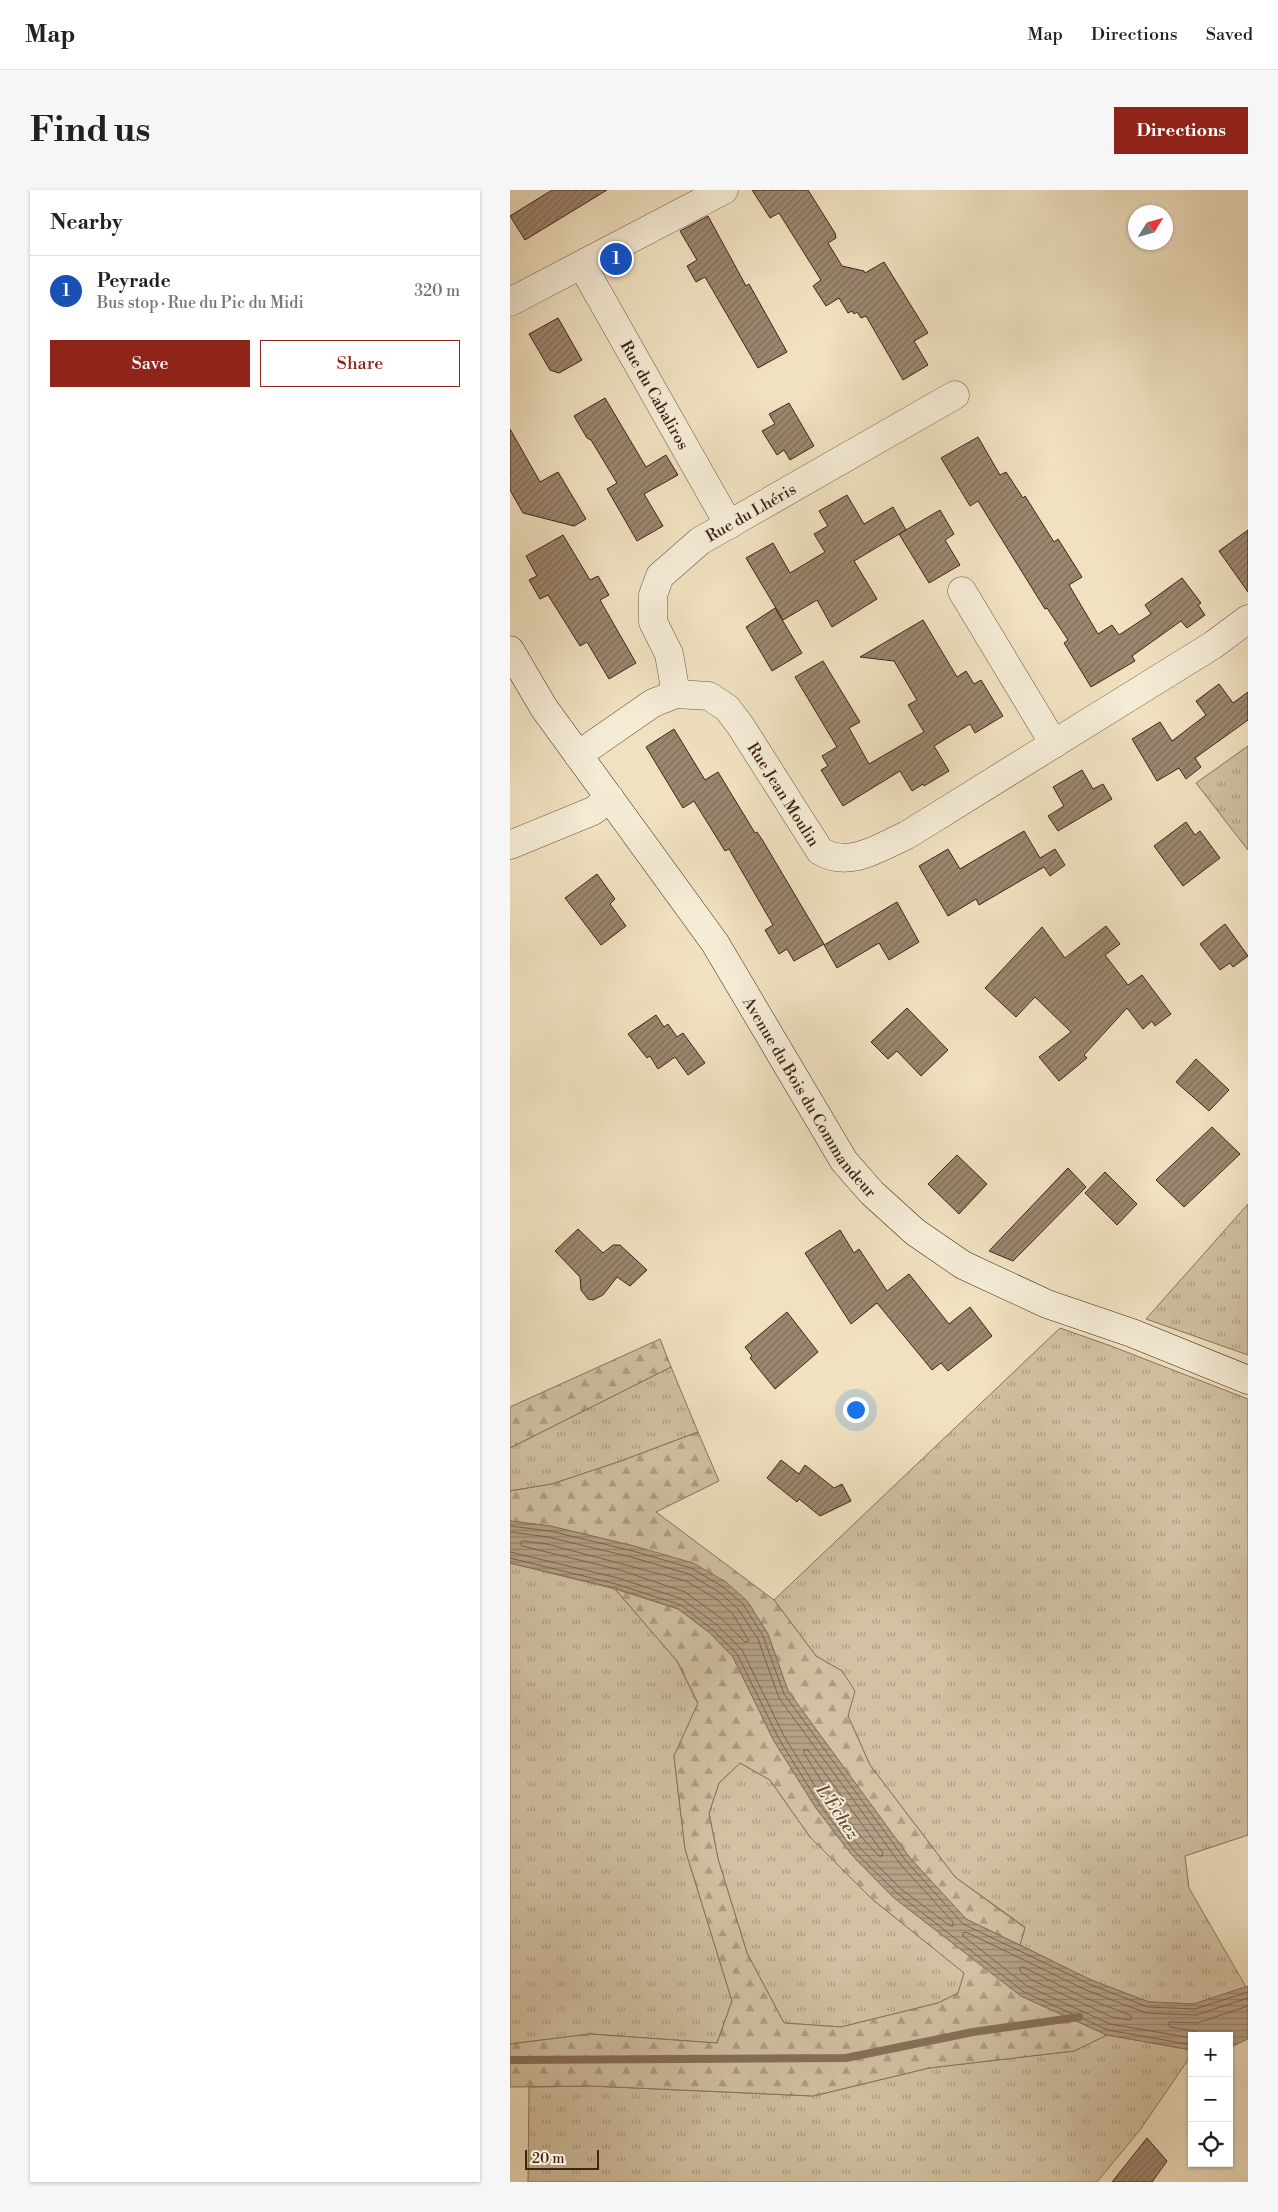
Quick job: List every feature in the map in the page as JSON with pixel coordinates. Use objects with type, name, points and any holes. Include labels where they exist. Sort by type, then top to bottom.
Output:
[{"type":"street","points":[[510,302],[724,190]]},
{"type":"street","name":"Rue du Cabaliros","points":[[582,264],[729,525]]},
{"type":"street","name":"Rue du Lhéris","points":[[676,694],[669,654],[653,622],[653,595],[660,576],[700,541],[955,395]]},
{"type":"street","points":[[962,591],[1054,744]]},
{"type":"street","name":"Rue Jean Moulin","points":[[578,755],[653,703],[676,694],[708,696],[727,708],[820,852],[828,856],[855,858],[907,835],[1213,645],[1248,620]]},
{"type":"street","name":"Avenue du Bois du Commandeur","points":[[510,650],[544,708],[715,943],[844,1161],[872,1193],[914,1232],[963,1266],[1047,1304],[1132,1333],[1248,1380]]},
{"type":"street","points":[[510,846],[593,810],[610,798]]},
{"type":"green space","points":[[1248,746],[1248,850],[1196,783]]},
{"type":"green space","points":[[1248,1204],[1248,1355],[1146,1319]]},
{"type":"green space","points":[[1060,1328],[1248,1399],[1248,1835],[1185,1856],[1189,1888],[1246,1987],[1194,2004],[1149,2002],[1091,1980],[1020,1945],[1025,1927],[955,1877],[870,1765],[848,1716],[842,1671],[816,1656],[774,1600]]},
{"type":"green space","points":[[660,1339],[671,1367],[510,1448],[510,1407]]},
{"type":"green space","points":[[671,1367],[698,1432],[552,1484],[510,1491],[510,1448]]},
{"type":"green space","points":[[698,1432],[719,1481],[656,1512],[774,1600],[816,1656],[842,1671],[855,1691],[848,1716],[870,1765],[955,1877],[1025,1928],[1020,1945],[966,1919],[910,1858],[788,1691],[768,1634],[747,1601],[634,1546],[550,1526],[510,1521],[510,1491],[552,1484]]},
{"type":"green space","points":[[510,1563],[615,1589],[677,1661],[698,1704],[674,1756],[685,1849],[732,2001],[717,2043],[590,2034],[510,2044]]},
{"type":"green space","points":[[615,1589],[678,1609],[710,1633],[733,1657],[774,1741],[816,1808],[852,1855],[893,1897],[1021,1996],[1107,2035],[1074,2051],[929,2068],[813,2096],[592,2086],[510,2087],[510,2044],[590,2034],[717,2043],[732,2001],[685,1849],[674,1756],[698,1703],[677,1661]],"holes":[[[740,1763],[770,1780],[810,1837],[872,1899],[964,1973],[958,1993],[938,2003],[841,2027],[784,2023],[747,1953],[718,1859],[709,1813],[719,1783]]]},
{"type":"green space","points":[[740,1763],[770,1780],[810,1837],[872,1899],[965,1973],[958,1993],[938,2003],[841,2027],[784,2023],[747,1953],[718,1859],[709,1813],[719,1783]]},
{"type":"green space","points":[[1107,2035],[1188,2049],[1188,2060],[1140,2130],[1097,2182],[528,2182],[529,2087],[591,2086],[813,2096],[929,2068],[1074,2051]]},
{"type":"water","name":"L'Échez","points":[[510,1521],[550,1526],[634,1546],[693,1563],[726,1582],[747,1601],[768,1634],[788,1691],[910,1858],[966,1919],[1091,1980],[1149,2002],[1194,2004],[1248,1986],[1248,2039],[1233,2046],[1233,2032],[1188,2032],[1188,2049],[1107,2035],[1021,1996],[893,1897],[852,1855],[816,1808],[774,1741],[733,1657],[710,1633],[679,1609],[615,1588],[510,1563]]},
{"type":"building","points":[[552,190],[607,190],[525,240],[510,216]]},
{"type":"building","points":[[752,190],[808,190],[835,233],[836,238],[828,243],[842,266],[864,271],[865,273],[884,262],[928,333],[914,341],[928,365],[903,380],[866,316],[861,318],[857,312],[854,314],[852,311],[848,313],[839,298],[826,306],[813,286],[821,280],[779,213],[770,218]]},
{"type":"building","points":[[708,216],[746,286],[749,284],[787,352],[758,368],[705,277],[696,282],[687,266],[697,260],[680,231]]},
{"type":"building","points":[[558,318],[582,360],[559,373],[550,370],[529,334]]},
{"type":"building","points":[[605,398],[646,467],[666,455],[678,475],[644,494],[663,526],[637,541],[607,489],[617,483],[574,416]]},
{"type":"building","points":[[789,403],[814,446],[790,460],[784,450],[777,455],[762,431],[775,424],[769,414]]},
{"type":"building","points":[[510,429],[540,482],[558,472],[586,519],[574,526],[523,513],[510,490]]},
{"type":"building","points":[[978,437],[1000,475],[1006,472],[1023,498],[1025,496],[1054,542],[1058,539],[1082,577],[1069,585],[1098,634],[1112,625],[1119,635],[1151,614],[1145,605],[1182,578],[1201,603],[1198,605],[1205,615],[1187,628],[1181,621],[1132,656],[1135,661],[1091,687],[1064,643],[1068,640],[1047,608],[1045,609],[978,501],[970,506],[941,458]]},
{"type":"building","points":[[847,495],[864,524],[893,507],[906,530],[854,561],[877,599],[832,627],[817,600],[783,620],[746,558],[773,543],[790,573],[825,552],[814,534],[828,526],[819,511]]},
{"type":"building","points":[[940,510],[954,534],[945,540],[960,565],[929,583],[899,534]]},
{"type":"building","points":[[1248,530],[1248,592],[1219,551]]},
{"type":"building","points":[[563,535],[590,580],[598,576],[609,595],[600,600],[636,663],[609,679],[587,642],[580,646],[548,595],[540,599],[529,580],[537,576],[526,556]]},
{"type":"building","points":[[775,608],[802,653],[772,671],[746,627]]},
{"type":"building","points":[[923,620],[957,677],[966,671],[974,684],[981,680],[1003,716],[975,733],[970,724],[934,746],[949,771],[924,786],[923,784],[912,791],[900,771],[843,806],[821,770],[828,766],[822,756],[837,747],[795,677],[823,661],[860,722],[849,728],[869,764],[924,732],[908,705],[917,700],[894,661],[860,657]]},
{"type":"building","points":[[1219,684],[1233,703],[1248,692],[1248,720],[1195,758],[1201,767],[1186,779],[1179,768],[1157,781],[1132,739],[1160,722],[1172,741],[1206,715],[1196,701]]},
{"type":"building","points":[[674,729],[705,780],[718,772],[755,833],[757,832],[763,841],[824,944],[794,961],[787,949],[779,954],[765,930],[773,925],[729,849],[725,851],[694,801],[683,808],[646,747]]},
{"type":"building","points":[[1082,770],[1093,789],[1103,784],[1112,799],[1058,831],[1048,816],[1064,806],[1053,787]]},
{"type":"building","points":[[1186,822],[1195,835],[1200,831],[1220,858],[1183,886],[1154,846]]},
{"type":"building","points":[[1024,831],[1040,858],[1055,849],[1065,865],[1050,876],[1044,867],[979,905],[976,899],[948,916],[919,866],[948,849],[960,869]]},
{"type":"building","points":[[597,874],[615,899],[610,904],[626,926],[601,945],[565,898]]},
{"type":"building","points":[[897,902],[919,942],[889,960],[879,943],[837,968],[824,945]]},
{"type":"building","points":[[1225,924],[1248,956],[1233,967],[1230,963],[1220,970],[1200,944]]},
{"type":"building","points":[[1106,926],[1120,944],[1105,955],[1128,985],[1142,975],[1171,1014],[1155,1026],[1152,1021],[1143,1029],[1127,1008],[1084,1055],[1087,1058],[1059,1081],[1039,1057],[1071,1032],[1035,997],[1016,1017],[985,988],[1042,927],[1065,958]]},
{"type":"building","points":[[907,1008],[948,1050],[921,1076],[897,1051],[888,1059],[871,1042]]},
{"type":"building","points":[[656,1015],[664,1027],[668,1024],[677,1037],[683,1033],[705,1063],[688,1075],[675,1057],[658,1069],[650,1056],[647,1058],[628,1034]]},
{"type":"building","points":[[1196,1059],[1229,1090],[1209,1111],[1176,1082]]},
{"type":"building","points":[[1212,1127],[1240,1154],[1184,1207],[1156,1180]]},
{"type":"building","points":[[957,1155],[987,1184],[959,1214],[928,1184]]},
{"type":"building","points":[[1068,1168],[1086,1187],[1013,1261],[989,1251]]},
{"type":"building","points":[[1105,1172],[1137,1204],[1117,1225],[1085,1193]]},
{"type":"building","points":[[578,1229],[603,1253],[613,1245],[620,1245],[647,1270],[630,1286],[617,1277],[603,1295],[593,1300],[588,1299],[581,1290],[580,1277],[555,1251]]},
{"type":"building","points":[[840,1230],[854,1253],[859,1249],[887,1291],[909,1274],[949,1324],[970,1307],[992,1336],[948,1371],[941,1363],[932,1370],[877,1303],[851,1324],[805,1253]]},
{"type":"building","points":[[787,1312],[818,1352],[775,1389],[750,1358],[752,1356],[745,1347]]},
{"type":"building","points":[[781,1460],[799,1474],[805,1465],[834,1488],[842,1484],[851,1501],[820,1516],[799,1499],[797,1502],[767,1478]]},
{"type":"building","points":[[1147,2138],[1167,2161],[1152,2182],[1112,2182]]},
{"type":"waterway","points":[[510,2060],[846,2058],[973,2032],[1079,2017]]},
{"type":"place","name":"Peyrade","points":[[616,259]]}]
